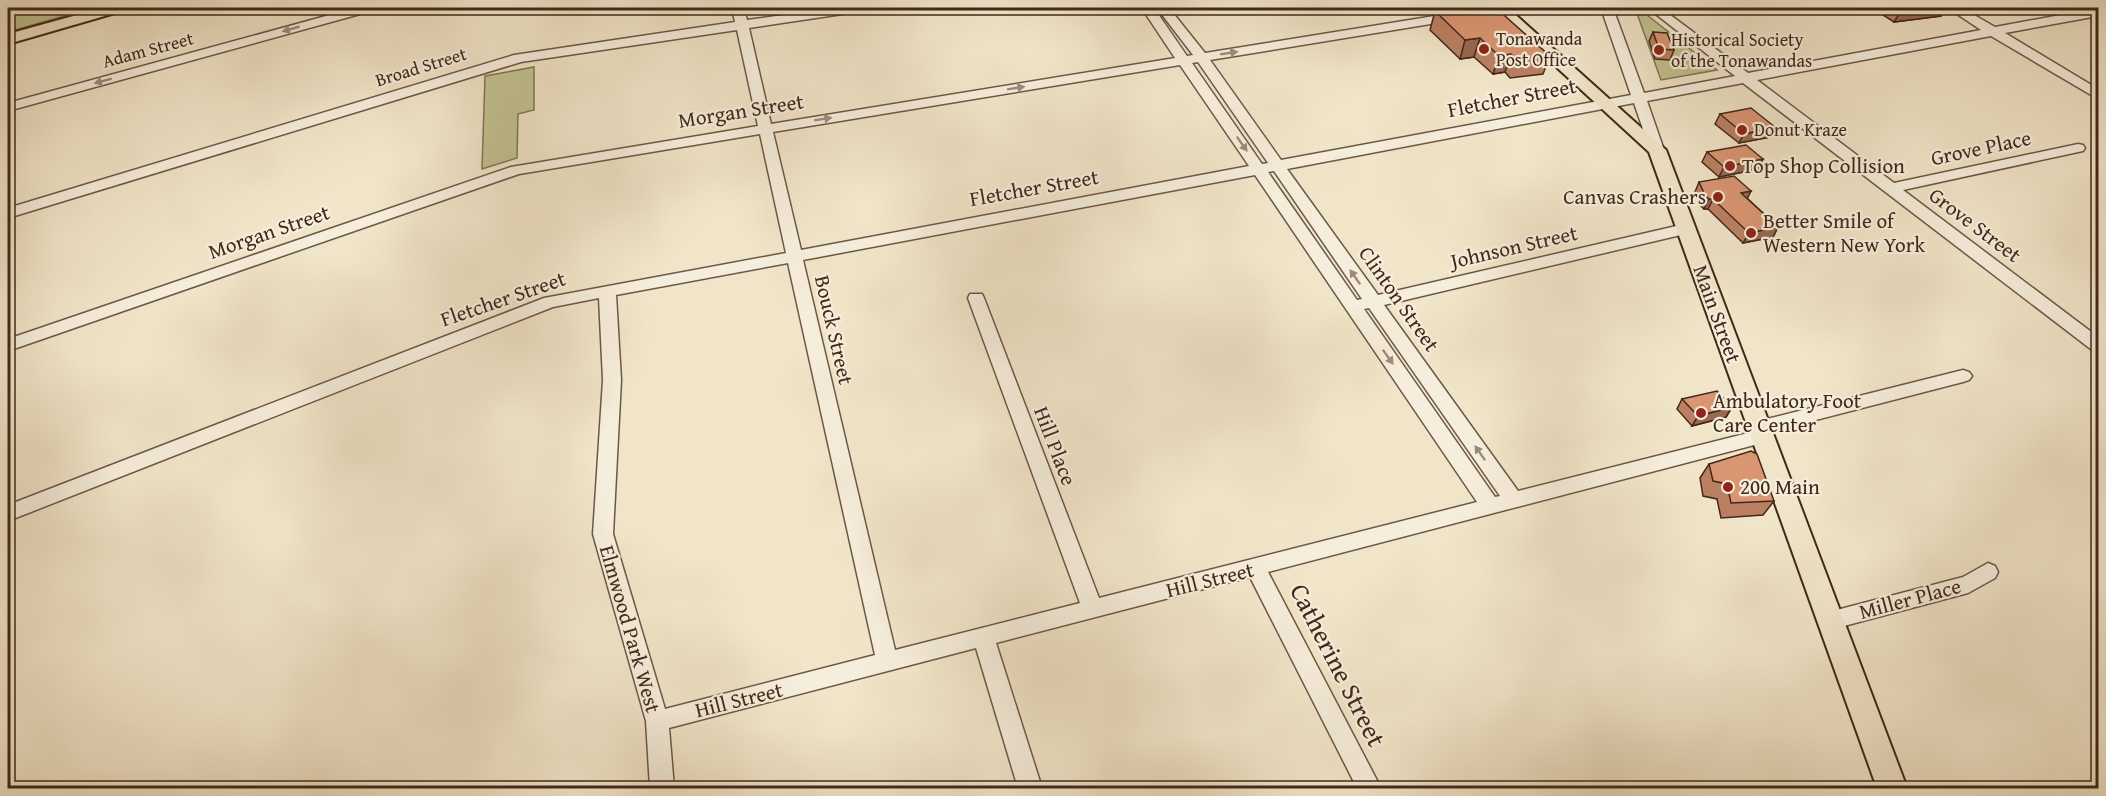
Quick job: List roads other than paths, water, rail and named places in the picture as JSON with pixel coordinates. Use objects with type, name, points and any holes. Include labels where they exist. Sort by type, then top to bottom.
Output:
[{"type":"main road","points":[[8,39],[117,8]]},
{"type":"main road","points":[[1501,8],[1657,150]]},
{"type":"main road","name":"Main Street","points":[[1657,150],[1892,789]]},
{"type":"street","name":"Adam Street","points":[[8,107],[367,8]]},
{"type":"street","name":"Broad Street","points":[[8,213],[487,66],[740,16],[856,8]]},
{"type":"street","name":"Clinton Street","points":[[1154,8],[1201,57],[1514,501]]},
{"type":"street","name":"Clinton Street","points":[[1154,8],[1184,60],[1218,111],[1491,507]]},
{"type":"street","name":"Morgan Street","points":[[8,345],[516,170],[1501,8]]},
{"type":"street","name":"Main Street","points":[[1607,8],[1657,150]]},
{"type":"street","name":"Grove Street","points":[[1654,8],[1748,77],[2098,346]]},
{"type":"street","points":[[1954,8],[2098,94]]},
{"type":"street","name":"Fletcher Street","points":[[8,513],[550,302],[2098,12]]},
{"type":"street","name":"Bouck Street","points":[[740,16],[887,662]]},
{"type":"street","points":[[1218,111],[1236,108]]},
{"type":"street","name":"Grove Place","points":[[1892,188],[2078,148]]},
{"type":"street","points":[[1301,231],[1320,227]]},
{"type":"street","name":"Johnson Street","points":[[1353,306],[1685,229]]},
{"type":"street","name":"Elmwood Park West","points":[[608,290],[612,380],[603,534],[657,721],[662,789]]},
{"type":"street","name":"Hill Place","points":[[976,298],[1093,610]]},
{"type":"street","name":"Hill Street","points":[[657,721],[1514,501],[1963,376]]},
{"type":"street","points":[[1419,403],[1441,398]]},
{"type":"street","name":"Catherine Street","points":[[1256,568],[1369,789]]},
{"type":"street","name":"Miller Place","points":[[1829,621],[1968,584],[1988,573]]},
{"type":"street","points":[[984,638],[1030,789]]},
{"type":"place","name":"Tonawanda Post Office","points":[[1484,49]]},
{"type":"place","name":"Historical Society of the Tonawandas","points":[[1659,50]]},
{"type":"place","name":"Donut Kraze","points":[[1742,130]]},
{"type":"place","name":"Top Shop Collision","points":[[1730,166]]},
{"type":"place","name":"Canvas Crashers","points":[[1718,197]]},
{"type":"place","name":"Better Smile of Western New York","points":[[1751,233]]},
{"type":"place","name":"Ambulatory Foot Care Center","points":[[1701,413]]},
{"type":"place","name":"200 Main","points":[[1728,487]]}]
